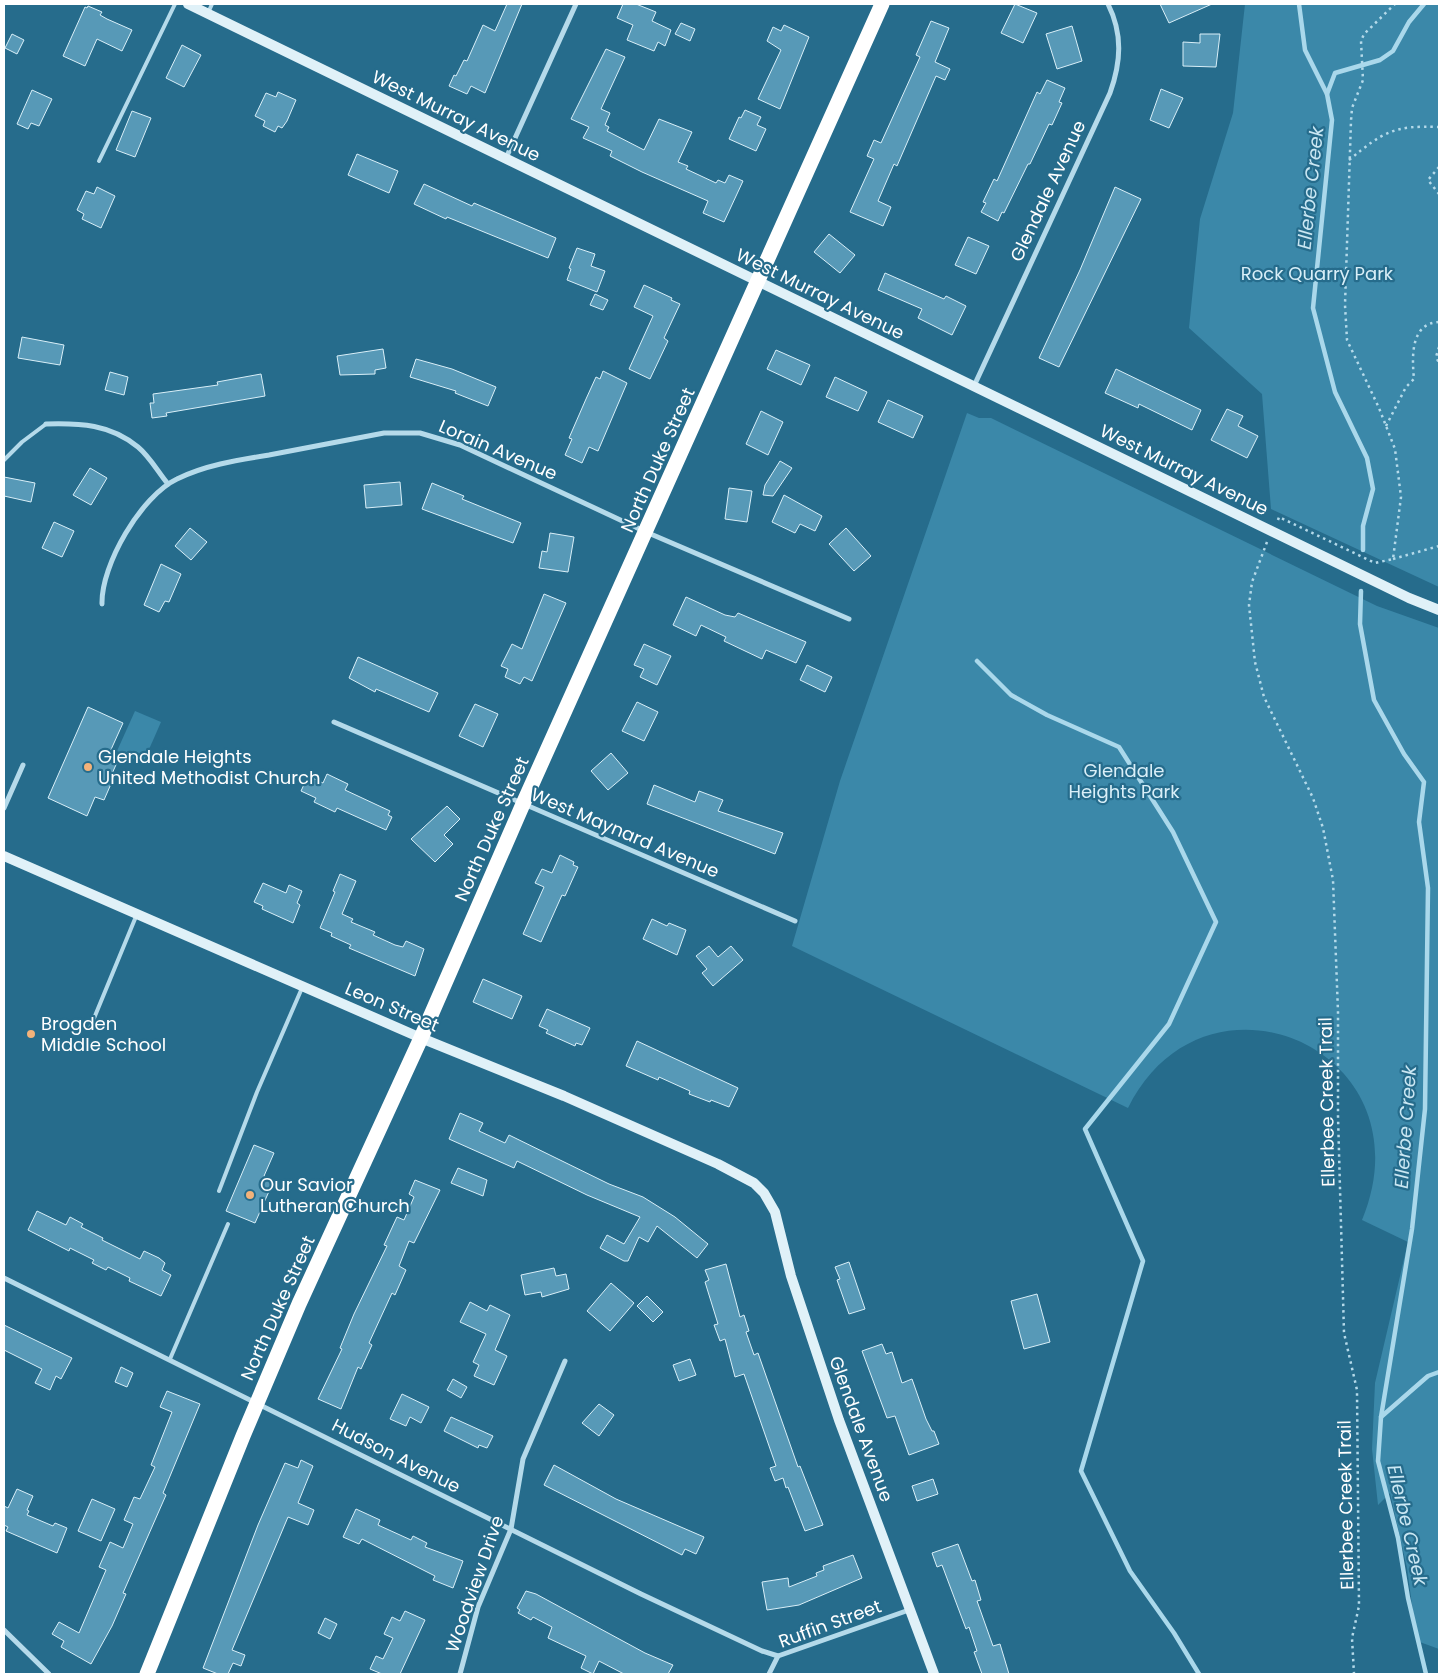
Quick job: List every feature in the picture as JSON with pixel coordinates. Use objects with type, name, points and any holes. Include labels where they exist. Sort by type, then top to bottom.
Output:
[{"type":"highway","name":"North Duke Street","points":[[147,1674],[257,1402],[299,1304],[421,1038],[523,804],[882,4]]},
{"type":"street","name":"West Murray Avenue","points":[[188,4],[210,8],[506,158],[758,282],[1409,598],[1439,610]]},
{"type":"street","points":[[506,158],[576,4]]},
{"type":"street","name":"Glendale Avenue","points":[[974,386],[1113,86],[1120,48],[1119,31],[1108,4]]},
{"type":"street","points":[[46,424],[96,425],[108,429],[138,447],[168,484]]},
{"type":"street","name":"Lorain Avenue","points":[[102,604],[102,592],[107,572],[124,534],[157,492],[168,484],[212,467],[249,458],[384,433],[420,433],[460,445],[646,532],[849,619]]},
{"type":"street","name":"West Maynard Avenue","points":[[334,722],[795,921]]},
{"type":"street","points":[[4,808],[23,765]]},
{"type":"street","name":"Leon Street","points":[[4,856],[421,1038],[564,1096],[718,1164],[742,1176],[764,1193]]},
{"type":"street","name":"Glendale Avenue","points":[[764,1193],[775,1212],[791,1276],[839,1420],[934,1674]]},
{"type":"street","name":"Hudson Avenue","points":[[4,1278],[667,1606],[762,1651],[778,1656]]},
{"type":"street","name":"Woodview Drive","points":[[460,1674],[467,1639],[478,1607],[511,1529],[523,1459],[565,1361]]},
{"type":"street","name":"Ruffin Street","points":[[769,1674],[778,1656],[909,1610]]},
{"type":"street","points":[[4,1630],[49,1674]]},
{"type":"lane","points":[[99,161],[175,4]]},
{"type":"lane","points":[[4,460],[22,442],[46,424]]},
{"type":"lane","points":[[90,1028],[137,914]]},
{"type":"lane","points":[[218,1191],[257,1092],[303,987]]},
{"type":"lane","points":[[170,1359],[228,1224]]},
{"type":"path","points":[[1393,559],[1400,497],[1395,449],[1347,340],[1345,305],[1352,108],[1363,80],[1361,41],[1364,34],[1396,4]]},
{"type":"path","points":[[1349,160],[1391,130],[1412,126],[1439,128]]},
{"type":"path","points":[[1439,167],[1428,180],[1439,194]]},
{"type":"path","points":[[1386,426],[1406,387],[1414,379],[1412,357],[1415,338],[1426,327],[1439,322]]},
{"type":"path","points":[[1439,347],[1436,357],[1439,363]]},
{"type":"path","points":[[1278,520],[1279,517],[1375,563],[1439,546]]},
{"type":"path","name":"Ellerbee Creek Trail","points":[[1265,544],[1252,582],[1249,605],[1255,662],[1264,696],[1313,798],[1323,828],[1333,880],[1338,1012],[1338,1116],[1344,1333],[1357,1390],[1359,1606],[1352,1638],[1354,1674]]},
{"type":"green space","name":"Rock Quarry Park","points":[[1245,4],[1439,4],[1439,587],[1271,509],[1262,394],[1189,328],[1200,219],[1233,113]]},
{"type":"green space","name":"Glendale Heights Park","points":[[967,413],[979,418],[991,418],[1377,606],[1439,628],[1439,1649],[1417,1641],[1407,1568],[1390,1493],[1378,1505],[1372,1449],[1375,1383],[1408,1242],[1362,1220],[1375,1160],[1366,1109],[1339,1069],[1300,1042],[1254,1030],[1207,1036],[1163,1061],[1128,1108],[792,946],[840,781]]},
{"type":"green space","points":[[135,711],[161,722],[143,763],[117,751]]},
{"type":"building","points":[[507,4],[522,4],[485,93],[471,86],[467,94],[449,86],[464,60],[467,61],[483,25],[495,31]]},
{"type":"building","points":[[623,4],[636,4],[656,12],[652,21],[671,30],[665,46],[658,42],[654,51],[627,40],[633,25],[617,18]]},
{"type":"building","points":[[1015,4],[1037,13],[1023,43],[1001,33]]},
{"type":"building","points":[[1160,4],[1212,4],[1169,23]]},
{"type":"building","points":[[88,6],[102,12],[100,15],[107,19],[132,30],[122,51],[97,39],[85,66],[63,56],[85,7],[87,8]]},
{"type":"building","points":[[931,21],[949,28],[935,62],[950,69],[945,80],[936,76],[897,166],[894,164],[878,201],[891,207],[883,226],[850,212],[874,159],[867,156],[874,140],[881,143],[920,57],[916,55]]},
{"type":"building","points":[[681,23],[695,29],[690,41],[675,34]]},
{"type":"building","points":[[784,25],[809,37],[780,109],[758,99],[781,50],[767,41],[773,27],[781,31]]},
{"type":"building","points":[[1072,26],[1082,61],[1057,69],[1046,34]]},
{"type":"building","points":[[12,34],[24,40],[17,54],[5,48]]},
{"type":"building","points":[[1200,34],[1220,34],[1216,67],[1183,66],[1183,42],[1200,43]]},
{"type":"building","points":[[182,45],[201,55],[184,87],[166,78]]},
{"type":"building","points":[[606,49],[625,57],[601,109],[610,113],[605,125],[609,127],[607,131],[644,150],[659,119],[692,132],[678,162],[688,166],[686,169],[716,183],[718,180],[725,183],[729,175],[743,181],[724,222],[703,213],[708,201],[610,156],[612,151],[583,138],[589,127],[571,119]]},
{"type":"building","points":[[1047,80],[1065,88],[1059,102],[1062,103],[1052,125],[1049,124],[1030,164],[1028,164],[1004,213],[1002,212],[998,221],[981,212],[986,203],[983,202],[994,179],[997,181],[1037,92],[1040,94]]},
{"type":"building","points":[[1161,89],[1183,98],[1169,128],[1150,120]]},
{"type":"building","points":[[32,90],[52,99],[39,126],[31,123],[28,129],[17,124]]},
{"type":"building","points":[[278,92],[296,100],[287,121],[282,128],[278,126],[275,132],[263,126],[265,121],[255,116],[266,93],[276,97]]},
{"type":"building","points":[[745,110],[761,117],[757,125],[766,129],[756,151],[729,139],[739,117],[741,118]]},
{"type":"building","points":[[132,111],[151,118],[135,157],[116,150]]},
{"type":"building","points":[[357,154],[398,171],[389,193],[348,175]]},
{"type":"building","points":[[424,184],[472,206],[474,203],[556,238],[548,258],[447,217],[446,219],[414,204]]},
{"type":"building","points":[[97,187],[115,196],[101,228],[82,219],[84,214],[77,210],[86,191],[94,194]]},
{"type":"building","points":[[1115,187],[1141,199],[1059,367],[1039,358],[1080,270]]},
{"type":"building","points":[[829,234],[855,255],[840,273],[814,252]]},
{"type":"building","points":[[968,237],[989,246],[976,274],[955,265]]},
{"type":"building","points":[[577,248],[595,254],[591,266],[605,271],[597,292],[567,280],[571,269],[569,268]]},
{"type":"building","points":[[885,273],[944,299],[946,296],[966,306],[952,335],[918,318],[922,309],[878,290]]},
{"type":"building","points":[[644,285],[672,298],[671,300],[680,304],[664,338],[668,341],[650,379],[629,369],[653,316],[634,307]]},
{"type":"building","points":[[595,294],[608,300],[603,310],[590,305]]},
{"type":"building","points":[[22,337],[64,345],[60,365],[18,358]]},
{"type":"building","points":[[383,349],[386,368],[375,370],[375,374],[340,375],[337,356]]},
{"type":"building","points":[[776,350],[810,365],[801,385],[767,369]]},
{"type":"building","points":[[416,359],[452,369],[496,387],[488,406],[455,393],[456,391],[410,377]]},
{"type":"building","points":[[1116,369],[1201,410],[1192,430],[1139,404],[1138,408],[1105,393]]},
{"type":"building","points":[[603,371],[627,383],[598,451],[589,447],[582,463],[565,455],[572,439],[569,438],[586,399],[596,377],[600,379]]},
{"type":"building","points":[[110,372],[128,377],[124,395],[105,390]]},
{"type":"building","points":[[261,374],[265,396],[166,413],[167,416],[152,418],[150,403],[154,403],[153,394],[218,385],[217,382]]},
{"type":"building","points":[[835,377],[867,392],[858,411],[826,397]]},
{"type":"building","points":[[888,400],[923,416],[913,438],[878,422]]},
{"type":"building","points":[[1227,409],[1243,416],[1238,426],[1258,436],[1247,458],[1211,440]]},
{"type":"building","points":[[761,411],[783,422],[768,455],[746,444]]},
{"type":"building","points":[[780,461],[792,468],[773,496],[763,495],[765,485]]},
{"type":"building","points":[[90,468],[107,478],[91,505],[73,495]]},
{"type":"building","points":[[4,477],[35,483],[31,502],[4,496]]},
{"type":"building","points":[[400,482],[402,505],[366,508],[364,485]]},
{"type":"building","points":[[432,483],[464,496],[462,499],[521,523],[513,543],[422,509]]},
{"type":"building","points":[[729,488],[752,491],[747,522],[725,519]]},
{"type":"building","points":[[784,495],[822,516],[815,531],[800,524],[795,533],[772,522]]},
{"type":"building","points":[[54,522],[74,531],[62,557],[42,548]]},
{"type":"building","points":[[190,528],[207,542],[191,560],[175,546]]},
{"type":"building","points":[[846,528],[871,556],[854,571],[829,544]]},
{"type":"building","points":[[550,533],[574,537],[568,572],[539,568],[542,551],[547,552]]},
{"type":"building","points":[[161,564],[181,574],[169,602],[165,601],[159,612],[144,605]]},
{"type":"building","points":[[544,594],[566,603],[532,681],[524,677],[520,684],[505,677],[508,669],[501,666],[512,644],[522,649]]},
{"type":"building","points":[[686,597],[725,615],[735,617],[738,613],[806,642],[796,663],[766,650],[762,659],[724,641],[726,637],[701,625],[696,636],[673,625]]},
{"type":"building","points":[[644,644],[671,656],[657,685],[640,677],[644,669],[634,665]]},
{"type":"building","points":[[358,657],[438,693],[429,712],[376,689],[375,692],[349,678]]},
{"type":"building","points":[[807,665],[832,677],[825,692],[800,680]]},
{"type":"building","points":[[637,702],[658,712],[644,741],[622,731]]},
{"type":"building","points":[[475,704],[498,714],[483,747],[459,736]]},
{"type":"building","name":"Glendale Heights United Methodist Church","points":[[88,707],[123,723],[109,754],[119,758],[111,776],[114,777],[104,800],[95,797],[87,816],[48,798]]},
{"type":"building","points":[[611,753],[628,773],[608,790],[591,771]]},
{"type":"building","points":[[327,774],[348,784],[345,790],[390,811],[388,815],[392,817],[386,830],[337,808],[335,812],[314,802],[316,798],[301,791],[308,776],[323,783]]},
{"type":"building","points":[[654,785],[695,802],[699,791],[723,800],[718,811],[783,833],[775,854],[647,804]]},
{"type":"building","points":[[447,806],[460,819],[444,835],[453,844],[435,862],[411,839]]},
{"type":"building","points":[[560,855],[574,862],[573,865],[578,867],[565,896],[562,895],[541,942],[523,934],[544,887],[535,883],[542,869],[552,873]]},
{"type":"building","points":[[340,874],[356,881],[342,914],[353,919],[351,922],[375,932],[373,935],[395,945],[403,947],[406,941],[424,949],[415,976],[349,948],[351,945],[331,936],[332,933],[320,928],[335,892],[333,891]]},
{"type":"building","points":[[263,883],[286,893],[289,885],[302,891],[297,903],[300,905],[293,923],[262,909],[263,906],[254,902]]},
{"type":"building","points":[[652,919],[667,926],[669,923],[686,930],[677,955],[643,939]]},
{"type":"building","points":[[709,946],[718,957],[731,946],[743,960],[713,986],[702,973],[707,969],[696,956]]},
{"type":"building","points":[[483,979],[522,996],[512,1019],[473,1002]]},
{"type":"building","points":[[547,1009],[590,1028],[582,1045],[576,1043],[575,1046],[546,1033],[548,1030],[539,1026]]},
{"type":"building","points":[[637,1041],[738,1088],[729,1107],[689,1094],[690,1091],[659,1077],[658,1080],[626,1066]]},
{"type":"building","points":[[460,1113],[483,1123],[479,1131],[505,1143],[509,1135],[609,1184],[643,1197],[675,1217],[708,1244],[697,1258],[657,1226],[648,1242],[639,1237],[628,1261],[624,1261],[600,1248],[607,1235],[624,1244],[640,1217],[587,1195],[517,1161],[514,1168],[449,1139]]},
{"type":"building","name":"Our Savior Lutheran Church","points":[[254,1145],[274,1153],[264,1176],[274,1180],[255,1223],[226,1211]]},
{"type":"building","points":[[458,1168],[487,1180],[483,1196],[451,1183]]},
{"type":"building","points":[[415,1180],[440,1190],[414,1243],[409,1241],[399,1266],[406,1270],[395,1295],[392,1293],[369,1343],[372,1345],[361,1369],[358,1367],[341,1409],[318,1399],[342,1349],[340,1348],[354,1314],[387,1246],[384,1245],[397,1217],[404,1220],[414,1197],[409,1194]]},
{"type":"building","points":[[37,1211],[66,1225],[70,1217],[83,1224],[81,1227],[103,1238],[102,1240],[140,1259],[144,1251],[159,1258],[165,1263],[162,1270],[171,1275],[161,1296],[129,1281],[130,1278],[108,1267],[106,1270],[92,1263],[94,1260],[70,1248],[69,1251],[28,1230]]},
{"type":"building","points":[[849,1262],[865,1309],[849,1314],[837,1280],[840,1279],[835,1267]]},
{"type":"building","points":[[726,1264],[740,1317],[744,1315],[749,1331],[746,1332],[754,1355],[758,1353],[798,1467],[800,1466],[823,1525],[805,1531],[783,1478],[775,1481],[770,1468],[776,1466],[744,1374],[735,1377],[725,1339],[720,1341],[714,1325],[718,1324],[705,1282],[709,1280],[705,1270]]},
{"type":"building","points":[[554,1268],[556,1276],[566,1274],[569,1289],[542,1297],[541,1292],[525,1295],[521,1275]]},
{"type":"building","points":[[611,1283],[634,1303],[610,1331],[587,1311]]},
{"type":"building","points":[[1037,1294],[1050,1342],[1024,1349],[1011,1301]]},
{"type":"building","points":[[647,1296],[663,1312],[653,1322],[637,1306]]},
{"type":"building","points":[[470,1302],[487,1311],[490,1305],[510,1315],[495,1350],[507,1356],[494,1385],[474,1376],[479,1365],[473,1362],[486,1334],[460,1322]]},
{"type":"building","points":[[4,1325],[72,1358],[61,1379],[56,1376],[50,1390],[35,1383],[42,1369],[4,1350]]},
{"type":"building","points":[[882,1344],[886,1354],[892,1352],[902,1383],[912,1379],[926,1419],[932,1431],[934,1431],[939,1444],[909,1455],[895,1416],[887,1418],[862,1351]]},
{"type":"building","points":[[690,1359],[696,1375],[679,1381],[673,1365]]},
{"type":"building","points":[[121,1367],[133,1373],[127,1387],[115,1382]]},
{"type":"building","points":[[453,1379],[467,1387],[461,1398],[447,1390]]},
{"type":"building","points":[[167,1391],[200,1404],[163,1493],[166,1495],[123,1593],[126,1594],[112,1626],[91,1664],[61,1647],[64,1641],[52,1634],[59,1622],[79,1633],[106,1570],[99,1567],[110,1542],[123,1548],[133,1524],[124,1520],[134,1497],[140,1499],[155,1467],[151,1465],[172,1412],[160,1407]]},
{"type":"building","points":[[402,1394],[429,1407],[421,1423],[410,1417],[406,1426],[390,1419]]},
{"type":"building","points":[[599,1404],[614,1415],[599,1436],[582,1423]]},
{"type":"building","points":[[451,1417],[493,1436],[487,1448],[479,1445],[478,1448],[444,1431]]},
{"type":"building","points":[[301,1460],[313,1466],[298,1503],[314,1510],[308,1525],[288,1517],[232,1650],[245,1655],[241,1666],[233,1663],[228,1674],[218,1674],[203,1668],[258,1525],[285,1463],[298,1468]]},
{"type":"building","points":[[554,1465],[616,1499],[704,1537],[696,1554],[685,1549],[682,1555],[544,1485]]},
{"type":"building","points":[[933,1479],[938,1494],[917,1501],[912,1486]]},
{"type":"building","points":[[17,1489],[33,1496],[27,1510],[29,1511],[27,1515],[53,1526],[55,1523],[67,1528],[57,1553],[6,1531],[8,1527],[4,1525],[4,1506],[8,1508]]},
{"type":"building","points":[[92,1499],[115,1509],[101,1541],[78,1531]]},
{"type":"building","points":[[356,1509],[380,1520],[378,1525],[411,1540],[413,1536],[427,1543],[425,1547],[463,1561],[453,1588],[433,1580],[435,1576],[362,1539],[359,1544],[343,1537]]},
{"type":"building","points":[[958,1544],[972,1581],[975,1580],[981,1600],[977,1601],[993,1646],[1000,1644],[1009,1674],[982,1674],[974,1652],[977,1651],[969,1627],[966,1629],[942,1565],[937,1567],[932,1553]]},
{"type":"building","points":[[853,1555],[862,1578],[799,1605],[767,1610],[762,1582],[788,1578],[789,1587],[817,1576],[816,1573],[824,1570],[823,1566]]},
{"type":"building","points":[[526,1591],[536,1594],[645,1653],[673,1665],[668,1674],[624,1674],[599,1661],[593,1674],[581,1668],[586,1656],[548,1638],[552,1627],[533,1617],[531,1620],[518,1613],[520,1610],[517,1608]]},
{"type":"building","points":[[405,1611],[425,1620],[400,1674],[382,1674],[370,1669],[376,1656],[383,1659],[393,1638],[384,1634],[392,1617],[400,1621]]},
{"type":"building","points":[[325,1618],[337,1624],[330,1639],[318,1633]]},
{"type":"waterway","name":"Ellerbe Creek","points":[[1299,4],[1305,50],[1327,94],[1332,120],[1313,308],[1335,392],[1367,458],[1373,489],[1363,526],[1363,550]]},
{"type":"waterway","points":[[1327,94],[1335,73],[1380,60],[1393,51],[1409,22],[1424,4]]},
{"type":"waterway","name":"Ellerbe Creek","points":[[1361,591],[1360,624],[1374,700],[1404,754],[1424,782],[1419,822],[1428,888],[1425,1109],[1412,1229],[1381,1417],[1378,1461],[1398,1538],[1408,1598],[1426,1674]]},
{"type":"waterway","points":[[977,661],[1011,695],[1047,715],[1119,747],[1173,832],[1216,922],[1169,1024],[1085,1129],[1143,1261],[1081,1471],[1130,1571],[1174,1633],[1199,1674]]},
{"type":"waterway","points":[[1381,1417],[1428,1376],[1439,1372]]},
{"type":"place","name":"Glendale Heights United Methodist Church","points":[[88,767]]},
{"type":"place","name":"Brogden Middle School","points":[[31,1034]]},
{"type":"place","name":"Our Savior Lutheran Church","points":[[250,1195]]}]
